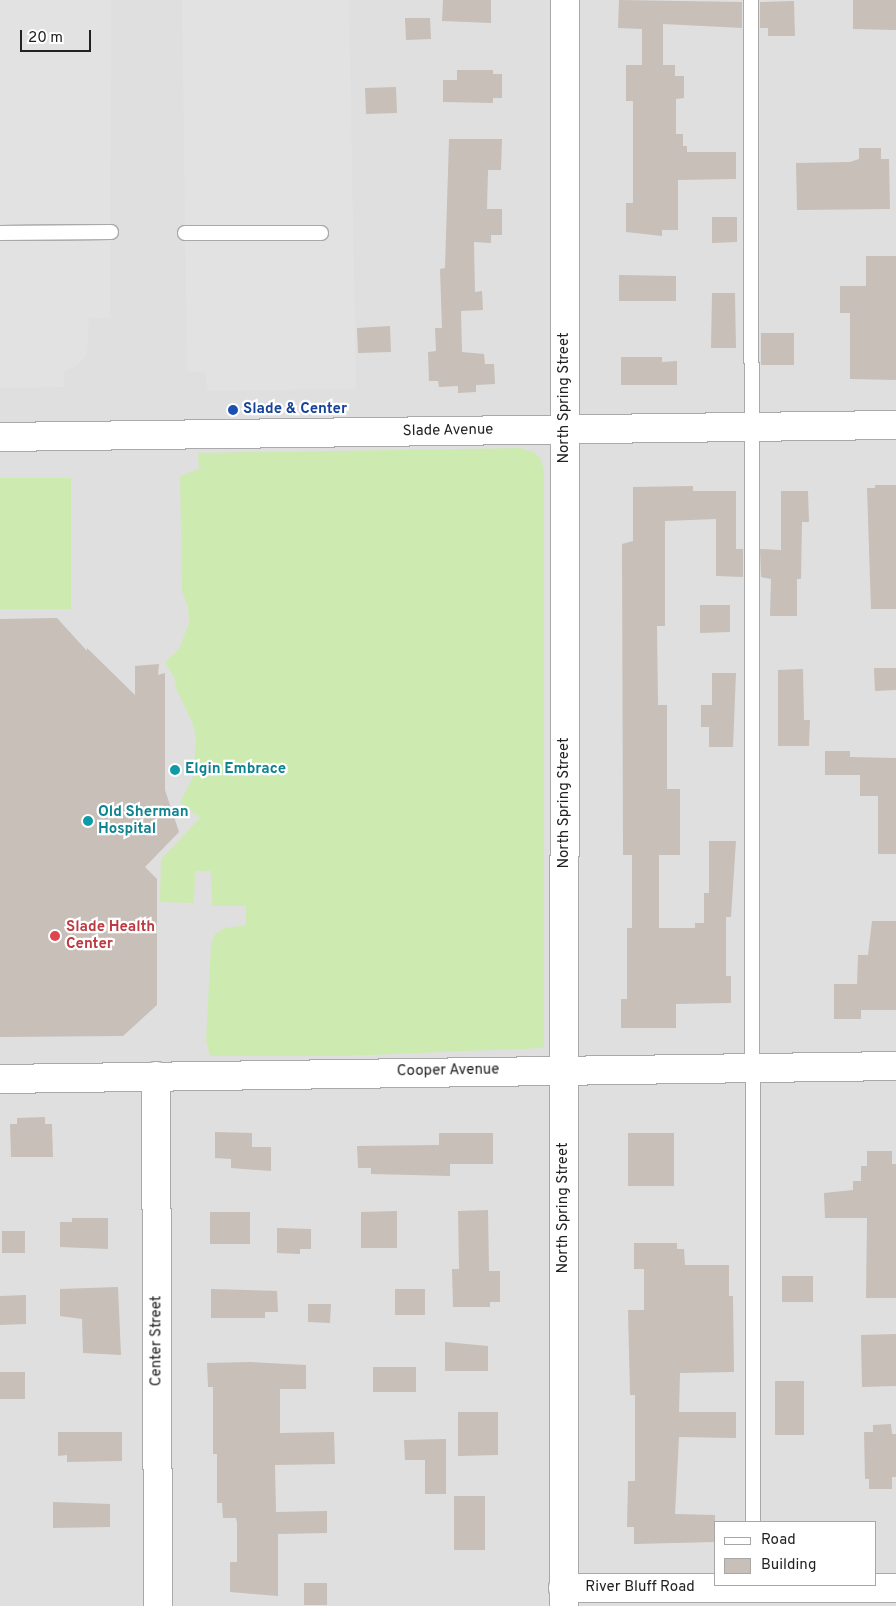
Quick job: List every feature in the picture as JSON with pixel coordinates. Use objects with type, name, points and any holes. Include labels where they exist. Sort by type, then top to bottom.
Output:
[{"type":"street","name":"North Spring Street","points":[[564,0],[564,1597]]},
{"type":"street","name":"Slade Avenue","points":[[0,437],[896,426]]},
{"type":"street","name":"Cooper Avenue","points":[[0,1079],[753,1066],[896,1066]]},
{"type":"street","name":"Center Street","points":[[156,1076],[158,1606]]},
{"type":"street","name":"River Bluff Road","points":[[564,1597],[754,1587],[896,1588]]},
{"type":"lane","points":[[751,0],[753,1521]]},
{"type":"lane","points":[[0,234],[111,232]]},
{"type":"lane","points":[[185,233],[321,233]]},
{"type":"shaded area","points":[[0,0],[896,0],[896,1606],[0,1606]]},
{"type":"shaded area","points":[[0,0],[111,0],[110,318],[89,318],[87,355],[75,367],[64,371],[64,387],[0,388]]},
{"type":"shaded area","points":[[182,0],[349,0],[356,389],[208,391],[205,373],[187,371]]},
{"type":"green space","points":[[520,448],[534,452],[541,459],[544,471],[544,1048],[344,1056],[210,1056],[206,1040],[211,945],[215,934],[225,928],[246,925],[246,906],[212,906],[211,871],[195,871],[194,903],[160,902],[161,859],[200,818],[180,802],[193,777],[196,739],[193,724],[174,684],[177,683],[165,662],[179,649],[189,623],[188,607],[182,591],[180,476],[199,469],[198,453]]},
{"type":"green space","points":[[0,478],[71,478],[71,609],[0,609]]},
{"type":"building","points":[[443,0],[491,0],[491,23],[442,21]]},
{"type":"building","points":[[619,0],[742,2],[742,28],[663,24],[663,65],[675,65],[675,76],[684,76],[684,98],[676,99],[676,134],[683,134],[683,146],[687,146],[687,152],[736,152],[736,179],[678,180],[678,230],[662,230],[662,236],[626,232],[626,203],[633,203],[633,101],[626,101],[626,65],[642,65],[642,29],[618,28]]},
{"type":"building","points":[[853,0],[896,0],[896,30],[853,29]]},
{"type":"building","points":[[794,1],[795,36],[768,36],[768,28],[760,28],[760,2]]},
{"type":"building","points":[[405,18],[430,18],[431,39],[406,40]]},
{"type":"building","points":[[457,70],[493,70],[493,74],[502,74],[502,98],[493,98],[493,103],[443,102],[443,80],[457,80]]},
{"type":"building","points":[[396,87],[397,113],[366,114],[365,88]]},
{"type":"building","points":[[449,139],[502,139],[501,170],[488,170],[487,209],[502,209],[502,235],[491,235],[491,243],[474,242],[475,292],[482,291],[483,310],[461,311],[462,352],[484,354],[485,364],[494,364],[495,384],[476,385],[476,392],[458,393],[458,386],[439,387],[438,381],[429,381],[428,352],[436,351],[435,328],[442,328],[440,269],[445,268]]},
{"type":"building","points":[[859,148],[881,148],[881,159],[889,159],[890,209],[797,210],[796,163],[850,162],[859,159]]},
{"type":"building","points":[[712,217],[737,217],[737,242],[712,243]]},
{"type":"building","points":[[866,256],[896,256],[896,380],[850,379],[850,313],[840,313],[840,286],[866,286]]},
{"type":"building","points":[[619,275],[676,276],[676,301],[619,301]]},
{"type":"building","points":[[712,293],[735,293],[736,348],[711,348]]},
{"type":"building","points":[[390,326],[391,352],[358,353],[357,328]]},
{"type":"building","points":[[761,333],[794,333],[794,365],[761,365]]},
{"type":"building","points":[[621,357],[662,357],[662,362],[677,361],[677,385],[621,385]]},
{"type":"building","points":[[875,485],[896,485],[896,609],[871,609],[867,488],[875,488]]},
{"type":"building","points":[[693,486],[693,491],[736,491],[736,549],[743,549],[743,577],[716,576],[716,519],[665,521],[665,626],[657,626],[658,705],[667,705],[667,789],[680,789],[680,855],[659,855],[659,928],[695,928],[695,923],[704,923],[704,893],[709,893],[709,841],[736,841],[731,917],[726,917],[726,976],[731,976],[731,1003],[676,1004],[676,1028],[621,1028],[621,999],[627,999],[627,928],[632,928],[632,855],[623,855],[622,544],[633,541],[633,487]]},
{"type":"building","points":[[781,491],[808,491],[809,522],[802,522],[801,579],[797,579],[797,616],[770,616],[771,579],[761,577],[760,549],[781,550]]},
{"type":"building","points":[[700,605],[730,605],[730,632],[700,633]]},
{"type":"building","name":"Old Sherman Hospital","points":[[57,618],[87,651],[87,648],[135,695],[135,666],[159,664],[158,675],[165,673],[165,790],[179,832],[145,867],[157,879],[157,1005],[123,1036],[0,1037],[0,619]]},
{"type":"building","points":[[874,668],[896,668],[896,690],[875,691]]},
{"type":"building","points":[[803,669],[804,720],[810,720],[809,746],[778,746],[778,670]]},
{"type":"building","points":[[712,673],[736,673],[733,747],[709,747],[709,727],[701,727],[701,705],[712,705]]},
{"type":"building","points":[[825,751],[850,751],[850,757],[896,758],[896,854],[878,854],[878,796],[860,796],[860,775],[825,775]]},
{"type":"building","points":[[872,921],[896,921],[896,1010],[861,1010],[861,1019],[834,1019],[834,984],[857,984],[858,955],[868,955]]},
{"type":"building","points":[[45,1117],[45,1124],[52,1124],[53,1157],[11,1157],[10,1124],[17,1124],[17,1118]]},
{"type":"building","points":[[215,1132],[252,1133],[252,1147],[271,1147],[271,1171],[231,1168],[231,1159],[215,1158]]},
{"type":"building","points":[[439,1133],[493,1133],[493,1164],[450,1164],[450,1176],[371,1174],[371,1168],[358,1168],[357,1146],[439,1145]]},
{"type":"building","points":[[628,1133],[674,1133],[674,1186],[628,1186]]},
{"type":"building","points":[[867,1151],[892,1151],[892,1164],[896,1164],[896,1298],[866,1298],[867,1218],[825,1218],[824,1193],[853,1190],[853,1181],[861,1181],[861,1166],[867,1166]]},
{"type":"building","points":[[488,1210],[489,1271],[500,1271],[500,1302],[490,1302],[490,1307],[453,1307],[452,1269],[459,1269],[458,1211]]},
{"type":"building","points":[[397,1211],[397,1248],[361,1248],[361,1212]]},
{"type":"building","points":[[210,1212],[250,1212],[250,1244],[210,1244]]},
{"type":"building","points":[[72,1218],[108,1218],[108,1249],[60,1247],[60,1222],[72,1222]]},
{"type":"building","points":[[277,1228],[311,1229],[311,1249],[300,1249],[300,1254],[277,1253]]},
{"type":"building","points":[[2,1231],[25,1231],[25,1253],[2,1253]]},
{"type":"building","points":[[634,1243],[677,1243],[677,1249],[684,1249],[685,1265],[729,1265],[729,1296],[733,1296],[734,1372],[680,1373],[679,1412],[736,1412],[736,1438],[679,1437],[675,1514],[715,1515],[714,1542],[634,1544],[634,1527],[627,1527],[628,1481],[635,1481],[635,1395],[630,1395],[628,1310],[644,1310],[644,1269],[634,1269]]},
{"type":"building","points":[[782,1276],[813,1276],[813,1302],[782,1302]]},
{"type":"building","points":[[118,1287],[121,1355],[83,1353],[82,1319],[60,1316],[60,1289]]},
{"type":"building","points":[[211,1289],[277,1291],[278,1312],[265,1312],[265,1318],[211,1318]]},
{"type":"building","points":[[395,1289],[425,1289],[425,1315],[395,1315]]},
{"type":"building","points":[[26,1295],[26,1324],[0,1325],[0,1296]]},
{"type":"building","points":[[308,1304],[331,1304],[330,1323],[308,1322]]},
{"type":"building","points":[[896,1334],[896,1386],[862,1387],[861,1335]]},
{"type":"building","points":[[445,1342],[488,1346],[488,1371],[445,1371]]},
{"type":"building","points":[[250,1362],[306,1365],[306,1389],[280,1389],[280,1433],[334,1432],[335,1464],[275,1465],[276,1512],[327,1511],[327,1533],[278,1534],[278,1596],[230,1592],[230,1562],[237,1562],[237,1523],[236,1518],[223,1518],[222,1503],[217,1503],[217,1454],[213,1454],[213,1387],[208,1387],[207,1363]]},
{"type":"building","points":[[373,1367],[416,1367],[416,1392],[373,1392]]},
{"type":"building","points":[[0,1372],[25,1372],[25,1399],[0,1399]]},
{"type":"building","points":[[775,1381],[804,1381],[804,1435],[775,1435]]},
{"type":"building","points":[[458,1412],[498,1412],[498,1455],[458,1456]]},
{"type":"building","points":[[891,1424],[892,1434],[896,1434],[896,1477],[892,1477],[892,1489],[869,1489],[869,1479],[865,1479],[864,1432],[873,1432],[873,1425]]},
{"type":"building","points":[[58,1432],[122,1432],[122,1461],[67,1462],[67,1455],[58,1456]]},
{"type":"building","points":[[446,1439],[446,1494],[425,1494],[425,1460],[405,1460],[404,1440]]},
{"type":"building","points":[[454,1496],[485,1496],[485,1550],[454,1550]]},
{"type":"building","points":[[53,1502],[110,1504],[110,1527],[53,1528]]},
{"type":"building","points":[[304,1583],[327,1583],[327,1605],[304,1605]]},
{"type":"place","name":"Slade & Center","points":[[233,410]]},
{"type":"place","name":"Elgin Embrace","points":[[175,770]]},
{"type":"place","name":"Old Sherman Hospital","points":[[88,821]]},
{"type":"place","name":"Slade Health Center","points":[[55,936]]}]
